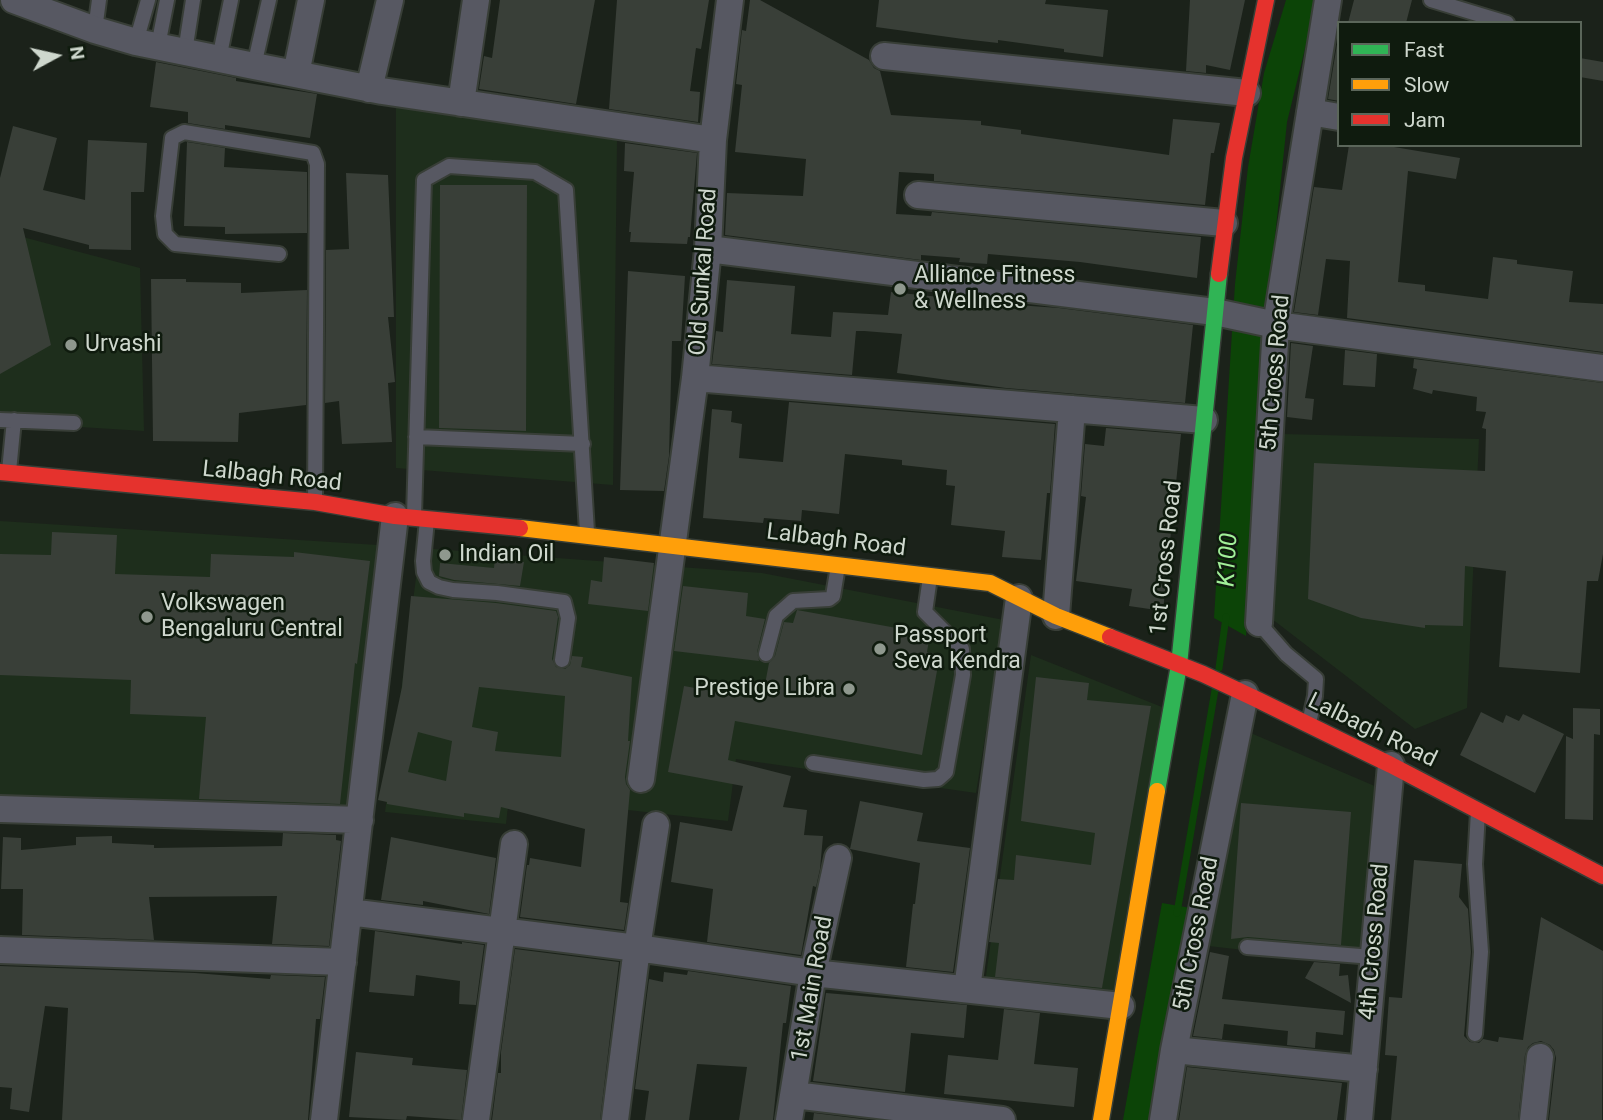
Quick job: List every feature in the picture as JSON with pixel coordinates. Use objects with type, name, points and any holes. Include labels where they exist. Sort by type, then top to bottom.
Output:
[{"type":"main road","name":"1st Cross Road","points":[[1101,1120],[1179,665],[1204,419],[1226,315],[1224,223],[1234,158],[1266,0]]},
{"type":"main road","name":"Lalbagh Road","points":[[5,472],[315,502],[412,517],[587,534],[990,583],[1056,616],[1203,674],[1245,694],[1391,765],[1603,876]]},
{"type":"street","points":[[15,0],[95,30],[219,59],[369,89],[713,140]]},
{"type":"street","points":[[296,74],[311,0]]},
{"type":"street","points":[[369,89],[390,0]]},
{"type":"street","points":[[461,103],[476,0]]},
{"type":"street","name":"Old Sunkal Road","points":[[641,779],[695,379],[708,249],[713,140],[730,0]]},
{"type":"street","name":"5th Cross Road","points":[[1259,623],[1272,323],[1328,0]]},
{"type":"street","points":[[884,57],[1247,93]]},
{"type":"street","points":[[1310,112],[1337,117]]},
{"type":"street","points":[[918,195],[1224,223]]},
{"type":"street","points":[[708,249],[1226,315],[1603,369]]},
{"type":"street","points":[[695,379],[1204,419]]},
{"type":"street","points":[[1056,616],[1072,409]]},
{"type":"street","points":[[324,1120],[360,820],[412,517]]},
{"type":"street","points":[[967,989],[1018,598]]},
{"type":"street","name":"5th Cross Road","points":[[1163,1120],[1174,1050],[1245,694]]},
{"type":"street","name":"4th Cross Road","points":[[1359,1120],[1391,765]]},
{"type":"street","points":[[0,810],[360,820]]},
{"type":"street","points":[[615,1120],[656,825]]},
{"type":"street","points":[[476,1120],[514,844]]},
{"type":"street","name":"1st Main Road","points":[[792,1107],[813,973],[838,858]]},
{"type":"street","points":[[349,912],[813,973],[1121,1006]]},
{"type":"street","points":[[0,950],[343,962]]},
{"type":"street","points":[[1174,1050],[1364,1069]]},
{"type":"street","points":[[1533,1120],[1540,1058]]},
{"type":"street","points":[[792,1107],[1002,1120]]},
{"type":"lane","points":[[95,30],[99,0]]},
{"type":"lane","points":[[147,44],[148,0]]},
{"type":"lane","points":[[147,44],[167,0]]},
{"type":"lane","points":[[185,52],[193,0]]},
{"type":"lane","points":[[219,59],[231,0]]},
{"type":"lane","points":[[254,66],[269,0]]},
{"type":"lane","points":[[1431,0],[1500,21]]},
{"type":"lane","points":[[279,254],[175,244],[165,234],[163,216],[172,138],[184,132],[313,153],[317,164],[315,502]]},
{"type":"lane","points":[[562,660],[568,618],[564,602],[439,587],[429,582],[424,572],[412,517],[424,180],[449,166],[535,172],[566,190],[587,534]]},
{"type":"lane","points":[[5,472],[7,420],[74,423]]},
{"type":"lane","points":[[416,438],[583,444]]},
{"type":"lane","points":[[766,654],[776,616],[793,601],[829,599],[833,596],[838,564]]},
{"type":"lane","points":[[813,763],[924,780],[938,779],[946,772],[963,676],[962,649],[925,612],[930,576]]},
{"type":"lane","name":"5th Cross Road","points":[[1259,623],[1286,654],[1316,679],[1308,725]]},
{"type":"lane","points":[[1475,1034],[1481,952],[1475,864],[1478,811]]},
{"type":"lane","points":[[1247,947],[1373,957]]},
{"type":"shaded area","points":[[396,106],[617,140],[613,485],[396,468]]},
{"type":"shaded area","name":"Urvashi","points":[[0,231],[140,268],[144,431],[0,422]]},
{"type":"shaded area","points":[[1282,434],[1479,439],[1467,708],[1415,729],[1272,619]]},
{"type":"shaded area","points":[[0,521],[378,545],[346,814],[0,801]]},
{"type":"shaded area","points":[[420,548],[762,573],[1004,620],[976,793],[736,759],[728,821],[509,797],[506,824],[385,812]]},
{"type":"shaded area","points":[[1031,655],[1162,707],[1113,1003],[985,983]]},
{"type":"shaded area","points":[[1246,731],[1377,787],[1362,963],[1199,945]]},
{"type":"water","name":"K100","points":[[1286,0],[1317,0],[1287,122],[1267,314],[1246,636],[1214,618],[1235,284],[1248,167],[1264,73]]},
{"type":"water","points":[[1162,903],[1191,908],[1153,1120],[1123,1120]]},
{"type":"building","points":[[500,0],[595,0],[576,104],[479,89],[484,56],[492,58]]},
{"type":"building","points":[[617,0],[709,0],[701,49],[696,48],[690,91],[700,92],[698,122],[609,109]]},
{"type":"building","points":[[750,0],[760,0],[869,60],[874,68],[880,71],[891,115],[981,121],[981,125],[1021,130],[1021,134],[1169,155],[1173,119],[1220,123],[1214,153],[1211,153],[1205,205],[934,181],[934,174],[899,172],[896,214],[931,216],[932,212],[1201,237],[1197,278],[1080,262],[988,254],[987,264],[959,262],[960,258],[921,255],[921,260],[725,235],[727,193],[803,196],[806,159],[735,152],[742,85],[736,84],[742,30],[746,31]]},
{"type":"building","points":[[879,0],[1046,0],[1045,4],[1108,10],[1103,57],[998,40],[998,43],[876,27]]},
{"type":"building","points":[[1190,0],[1245,0],[1230,70],[1206,65],[1206,73],[1186,71]]},
{"type":"building","points":[[1354,0],[1412,0],[1407,21],[1349,21]]},
{"type":"building","points":[[1337,44],[1337,101],[1328,99]]},
{"type":"building","points":[[1582,58],[1603,62],[1603,81],[1582,77]]},
{"type":"building","points":[[156,62],[236,78],[236,81],[317,94],[310,138],[225,125],[225,129],[188,123],[188,112],[150,107]]},
{"type":"building","points":[[13,126],[57,138],[43,190],[85,200],[88,140],[147,143],[144,192],[131,192],[131,250],[89,249],[89,245],[23,228],[51,345],[0,374],[0,178]]},
{"type":"building","points":[[187,142],[225,148],[224,167],[307,172],[307,233],[225,234],[225,227],[184,226]]},
{"type":"building","points":[[625,143],[697,153],[690,237],[687,244],[630,242],[634,172],[624,171]]},
{"type":"building","points":[[1349,147],[1394,147],[1460,158],[1456,179],[1408,171],[1398,282],[1425,285],[1425,291],[1488,299],[1493,257],[1517,260],[1517,264],[1573,271],[1569,302],[1603,304],[1603,352],[1347,318],[1350,261],[1326,259],[1318,315],[1294,312],[1314,187],[1342,190]]},
{"type":"building","points":[[346,173],[388,175],[394,317],[388,317],[395,382],[388,383],[392,442],[342,444],[339,401],[325,403],[326,250],[349,249]]},
{"type":"building","points":[[440,185],[527,185],[526,431],[439,428]]},
{"type":"building","points":[[628,271],[685,276],[681,341],[672,341],[669,456],[664,491],[620,490]]},
{"type":"building","points":[[151,279],[241,283],[241,293],[307,290],[306,405],[239,413],[238,442],[153,441]]},
{"type":"building","points":[[727,280],[795,286],[791,334],[831,337],[833,312],[888,315],[891,292],[949,298],[978,305],[1017,309],[1017,305],[1059,308],[1193,325],[1185,403],[1006,388],[897,373],[902,334],[856,331],[852,375],[712,364],[716,331],[723,332]]},
{"type":"building","points":[[1291,343],[1313,346],[1305,398],[1314,399],[1312,420],[1287,417]]},
{"type":"building","points":[[1345,350],[1377,354],[1375,387],[1343,385]]},
{"type":"building","points":[[1414,359],[1603,383],[1603,554],[1598,581],[1587,581],[1580,673],[1499,667],[1506,571],[1465,566],[1463,626],[1425,625],[1425,628],[1361,618],[1308,599],[1314,463],[1485,471],[1486,429],[1482,428],[1486,412],[1476,411],[1477,397],[1433,390],[1432,394],[1413,389],[1417,369],[1413,368]]},
{"type":"building","points":[[789,402],[1055,424],[1041,560],[1002,557],[1005,531],[951,525],[955,486],[946,485],[947,470],[902,465],[902,460],[845,454],[839,514],[802,510],[801,521],[764,518],[763,523],[703,518],[712,409],[732,411],[731,422],[742,424],[739,458],[783,462]]},
{"type":"building","points":[[1106,428],[1181,434],[1163,611],[1129,606],[1132,589],[1076,581],[1086,497],[1081,496],[1085,444],[1104,446]]},
{"type":"building","points":[[52,532],[117,535],[115,574],[210,577],[211,554],[294,557],[294,552],[370,561],[357,664],[355,663],[340,804],[199,799],[206,717],[130,714],[131,680],[0,675],[0,554],[51,555]]},
{"type":"building","points":[[604,557],[654,563],[648,611],[588,604],[591,580],[602,582]]},
{"type":"building","points":[[495,558],[524,562],[520,586],[454,580],[439,576],[440,563],[494,568]]},
{"type":"building","points":[[683,586],[748,593],[746,616],[765,619],[757,652],[759,661],[674,651]]},
{"type":"building","points":[[411,596],[556,611],[558,617],[552,659],[556,667],[565,669],[570,665],[572,656],[583,657],[581,667],[632,677],[630,741],[625,777],[630,790],[620,902],[628,903],[624,930],[520,917],[530,858],[581,867],[585,829],[501,807],[499,818],[464,813],[464,817],[387,804],[378,800],[402,687]],"holes":[[[479,687],[565,696],[561,757],[495,751],[498,732],[472,727]],[[418,732],[452,741],[446,781],[408,772]]]},
{"type":"building","points":[[797,610],[930,634],[927,652],[940,654],[922,755],[735,721],[728,760],[791,776],[783,807],[807,810],[804,835],[823,836],[820,869],[816,887],[813,886],[801,955],[707,942],[713,889],[671,882],[680,822],[732,831],[743,786],[668,772],[684,686],[762,700],[769,663],[775,656],[784,622],[793,623]]},
{"type":"building","points":[[1036,677],[1089,683],[1087,700],[1151,706],[1102,988],[995,977],[999,943],[989,942],[998,879],[1014,880],[1016,855],[1091,865],[1095,833],[1021,821]]},
{"type":"building","points":[[1573,708],[1600,709],[1600,735],[1594,734],[1593,820],[1565,819],[1566,736],[1573,739]]},
{"type":"building","points":[[1481,712],[1503,723],[1506,715],[1519,721],[1523,714],[1564,734],[1535,793],[1460,755]]},
{"type":"building","points":[[860,801],[923,813],[917,841],[970,848],[953,972],[906,967],[920,863],[850,849]]},
{"type":"building","points":[[1241,803],[1351,812],[1341,945],[1248,937],[1231,939]]},
{"type":"building","points":[[283,833],[336,835],[336,840],[341,841],[329,946],[272,944],[277,896],[149,897],[154,940],[22,935],[23,889],[1,889],[3,837],[21,838],[21,850],[76,845],[76,837],[112,836],[112,843],[154,845],[154,848],[282,846]]},
{"type":"building","points":[[391,837],[496,858],[489,914],[423,901],[423,905],[381,900]]},
{"type":"building","points":[[1414,860],[1462,864],[1459,897],[1468,909],[1471,952],[1464,1036],[1470,1042],[1479,1043],[1483,1039],[1498,1042],[1499,1037],[1523,1040],[1541,917],[1603,951],[1602,1120],[1549,1120],[1556,1058],[1550,1045],[1541,1041],[1528,1047],[1525,1055],[1518,1120],[1391,1120],[1397,1056],[1385,1055],[1389,997],[1402,998]]},
{"type":"building","points":[[375,931],[484,945],[476,1005],[459,1004],[460,981],[416,975],[414,996],[369,992]]},
{"type":"building","points":[[515,949],[619,962],[600,1120],[492,1120],[498,1073],[501,1073],[501,1052]]},
{"type":"building","points":[[1210,952],[1229,956],[1222,999],[1345,1011],[1343,1035],[1316,1032],[1315,1048],[1287,1045],[1288,1031],[1224,1024],[1222,1039],[1193,1036]]},
{"type":"building","points":[[1314,962],[1340,964],[1339,976],[1348,975],[1351,1003],[1305,978]]},
{"type":"building","points":[[0,966],[195,973],[270,979],[271,975],[325,977],[320,1019],[316,1019],[308,1120],[62,1120],[68,1008],[45,1006],[29,1112],[10,1109],[12,1088],[0,1087]]},
{"type":"building","points":[[688,971],[791,986],[786,1023],[783,1023],[773,1120],[739,1120],[747,1067],[697,1064],[689,1120],[645,1120],[649,1091],[635,1089],[649,979],[663,982],[664,972],[687,975]]},
{"type":"building","points":[[826,993],[967,1005],[964,1038],[911,1033],[905,1092],[813,1081]]},
{"type":"building","points":[[1004,1009],[1040,1013],[1034,1064],[1078,1068],[1074,1107],[944,1094],[948,1055],[998,1060]]},
{"type":"building","points":[[356,1052],[413,1058],[412,1065],[467,1070],[461,1120],[407,1116],[406,1120],[349,1117]]},
{"type":"building","points":[[1187,1067],[1342,1083],[1337,1120],[1179,1120]]},
{"type":"building","points":[[814,1113],[870,1120],[813,1120]]},
{"type":"waterway","name":"K100","points":[[1219,668],[1226,617]]},
{"type":"waterway","name":"K100","points":[[1177,913],[1215,690]]},
{"type":"traffic: fast","points":[[1157,791],[1179,665],[1219,274]]},
{"type":"traffic: slow","points":[[520,528],[990,583],[1056,616],[1110,637]]},
{"type":"traffic: slow","points":[[1101,1120],[1157,791]]},
{"type":"traffic: jam","points":[[1219,274],[1234,158],[1266,0]]},
{"type":"traffic: jam","points":[[0,472],[315,502],[395,516],[520,528]]},
{"type":"traffic: jam","points":[[1110,637],[1203,674],[1254,698],[1391,765],[1603,876]]},
{"type":"place","name":"Alliance Fitness & Wellness","points":[[900,289]]},
{"type":"place","name":"Urvashi","points":[[71,345]]},
{"type":"place","name":"Indian Oil","points":[[445,555]]},
{"type":"place","name":"Volkswagen Bengaluru Central","points":[[147,617]]},
{"type":"place","name":"Passport Seva Kendra","points":[[880,649]]},
{"type":"place","name":"Prestige Libra","points":[[849,689]]}]
